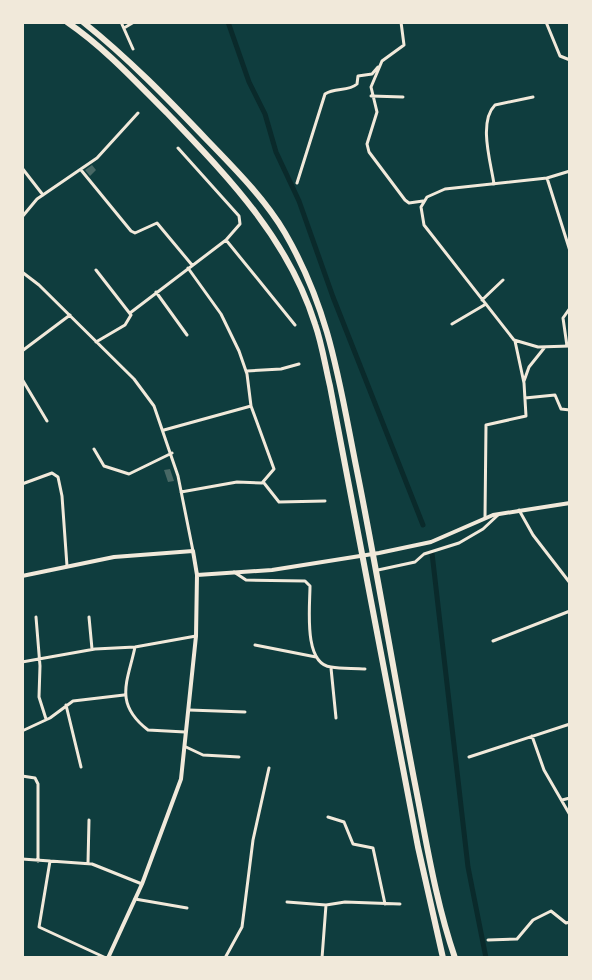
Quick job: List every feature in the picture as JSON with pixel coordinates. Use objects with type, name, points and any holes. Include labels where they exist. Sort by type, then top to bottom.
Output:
[{"type":"highway","points":[[67,22],[139,84],[231,180],[275,238],[303,291],[315,324],[330,386],[442,957]]},
{"type":"highway","points":[[83,22],[112,46],[187,119],[247,183],[284,231],[316,297],[335,354],[378,570],[421,815],[439,904],[455,957]]},
{"type":"street","points":[[121,22],[133,50]]},
{"type":"street","points":[[124,28],[134,22]]},
{"type":"street","points":[[297,183],[326,94],[331,90],[351,89],[357,84],[358,76],[372,74],[382,61],[404,45],[400,22]]},
{"type":"street","points":[[546,22],[560,56],[570,60]]},
{"type":"street","points":[[382,61],[371,87],[371,96],[377,112],[367,144],[369,152],[409,203],[423,201],[445,189],[547,178],[570,171]]},
{"type":"street","points":[[371,96],[403,97]]},
{"type":"street","points":[[494,184],[487,133],[488,115],[495,105],[533,97]]},
{"type":"street","points":[[22,217],[34,201],[81,170],[105,150],[138,113]]},
{"type":"street","points":[[130,313],[226,240],[240,224],[238,216],[178,148]]},
{"type":"street","points":[[22,168],[43,195]]},
{"type":"street","points":[[81,170],[131,231],[135,232],[158,224],[221,314],[247,371],[251,406],[274,468],[264,483]]},
{"type":"street","points":[[547,178],[570,251]]},
{"type":"street","points":[[423,201],[421,218],[424,225],[514,340],[524,383],[526,416],[486,425],[485,518]]},
{"type":"street","points":[[226,240],[295,325]]},
{"type":"street","points":[[96,270],[130,313],[130,319],[125,325],[96,342]]},
{"type":"street","points":[[22,272],[70,315],[142,389],[154,406],[172,453],[197,575],[196,636],[181,778],[142,884],[107,957],[39,927],[50,861]]},
{"type":"street","points":[[482,300],[503,279]]},
{"type":"street","points":[[156,292],[187,335]]},
{"type":"street","points":[[452,324],[486,304]]},
{"type":"street","points":[[514,340],[532,346],[568,346],[563,318],[570,308]]},
{"type":"street","points":[[22,351],[70,315]]},
{"type":"street","points":[[524,383],[529,368],[545,347]]},
{"type":"street","points":[[247,371],[281,369],[299,364]]},
{"type":"street","points":[[22,379],[47,421]]},
{"type":"street","points":[[525,398],[555,394],[561,409],[570,410]]},
{"type":"street","points":[[164,430],[202,417],[251,406]]},
{"type":"street","points":[[94,450],[104,466],[129,474],[172,453]]},
{"type":"street","points":[[22,483],[52,473],[58,477],[62,496],[67,566]]},
{"type":"street","points":[[181,492],[237,482],[264,483],[279,502],[324,501]]},
{"type":"street","points":[[197,575],[272,570],[379,553],[431,542],[499,514],[570,503]]},
{"type":"street","points":[[519,510],[533,535],[570,584]]},
{"type":"street","points":[[378,570],[415,562],[424,555],[469,538],[499,514]]},
{"type":"street","points":[[22,576],[136,554],[193,551]]},
{"type":"street","points":[[232,572],[246,580],[302,580],[309,584],[310,638],[316,657]]},
{"type":"street","points":[[493,641],[570,611]]},
{"type":"street","points":[[36,617],[40,660],[39,696],[46,719]]},
{"type":"street","points":[[89,617],[92,649]]},
{"type":"street","points":[[22,662],[92,649],[135,647],[196,636]]},
{"type":"street","points":[[255,645],[316,657],[331,668],[364,669]]},
{"type":"street","points":[[135,647],[124,695],[129,706],[148,730],[187,732]]},
{"type":"street","points":[[331,668],[336,718]]},
{"type":"street","points":[[22,731],[78,700],[124,695]]},
{"type":"street","points":[[66,705],[81,767]]},
{"type":"street","points":[[189,710],[245,712]]},
{"type":"street","points":[[469,757],[570,724]]},
{"type":"street","points":[[532,736],[544,770],[570,815]]},
{"type":"street","points":[[186,747],[203,755],[239,757]]},
{"type":"street","points":[[225,957],[242,927],[253,840],[270,768]]},
{"type":"street","points":[[22,776],[35,778],[38,784],[38,861]]},
{"type":"street","points":[[561,800],[570,798]]},
{"type":"street","points":[[328,817],[345,822],[353,844],[373,848],[385,904]]},
{"type":"street","points":[[88,863],[89,820]]},
{"type":"street","points":[[22,859],[88,863],[142,884]]},
{"type":"street","points":[[135,899],[187,908]]},
{"type":"street","points":[[287,902],[326,905],[345,902],[400,904]]},
{"type":"street","points":[[322,957],[326,905]]},
{"type":"street","points":[[488,940],[517,939],[533,920],[551,911],[566,923],[570,922]]},
{"type":"building","points":[[92,165],[96,170],[90,176],[85,170]]},
{"type":"building","points":[[170,469],[174,481],[168,482],[164,470]]},
{"type":"waterway","points":[[228,22],[249,82],[265,114],[276,152],[299,201],[333,297],[423,525]]},
{"type":"waterway","points":[[432,553],[468,867],[486,958]]}]
